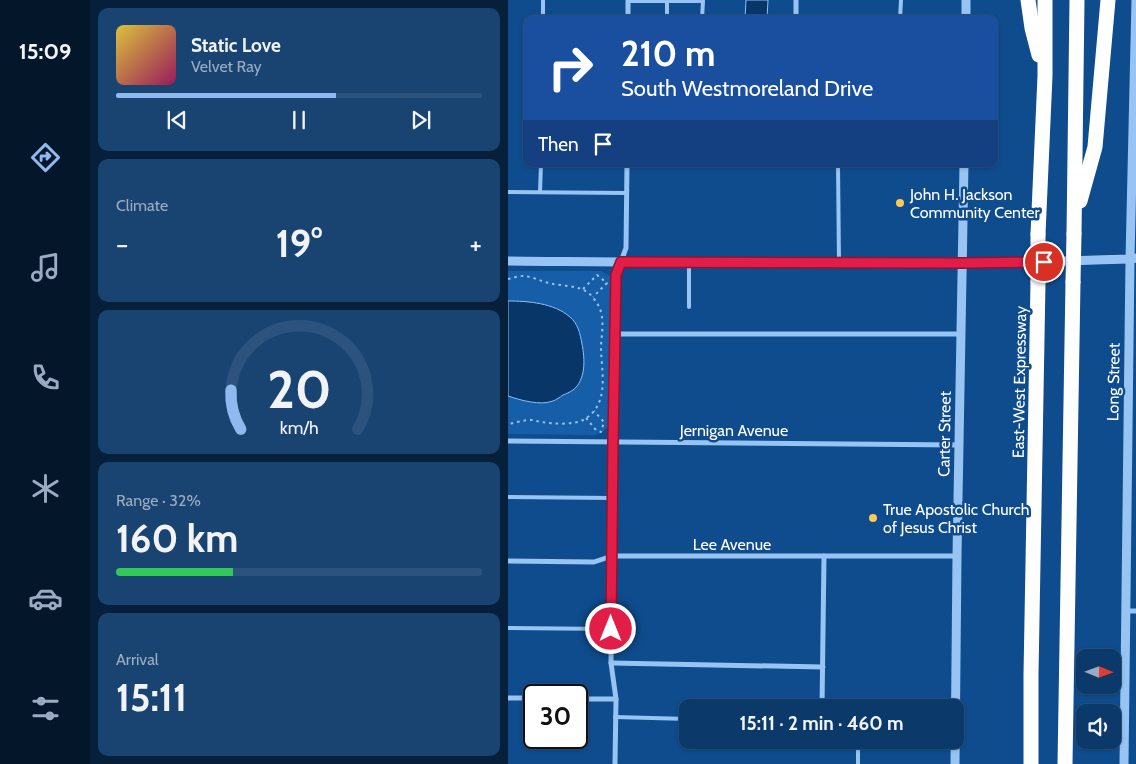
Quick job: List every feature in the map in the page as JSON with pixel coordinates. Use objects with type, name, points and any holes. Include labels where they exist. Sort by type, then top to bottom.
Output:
[{"type":"highway","points":[[1028,0],[1032,28],[1045,76]]},
{"type":"highway","name":"East-West Expressway","points":[[1031,763],[1038,234],[1045,76],[1045,0]]},
{"type":"highway","points":[[1065,764],[1077,0]]},
{"type":"highway","points":[[1074,228],[1095,147],[1108,0]]},
{"type":"highway","points":[[1066,721],[1069,764]]},
{"type":"street","points":[[628,0],[628,15]]},
{"type":"street","points":[[796,0],[796,15]]},
{"type":"street","points":[[966,0],[966,15]]},
{"type":"street","name":"Long Street","points":[[1124,764],[1132,438],[1136,0]]},
{"type":"street","points":[[615,764],[616,699],[611,663],[611,629],[616,275],[626,248],[627,167]]},
{"type":"street","name":"Carter Street","points":[[956,699],[960,334],[964,167]]},
{"type":"street","points":[[508,261],[962,263],[1134,260]]},
{"type":"street","points":[[615,334],[960,334]]},
{"type":"street","name":"Jernigan Avenue","points":[[508,441],[959,444]]},
{"type":"street","name":"Lee Avenue","points":[[508,561],[594,562],[612,556],[957,556]]},
{"type":"street","points":[[822,699],[824,556]]},
{"type":"street","points":[[1127,611],[1136,611]]},
{"type":"street","points":[[611,663],[823,667]]},
{"type":"street","points":[[508,698],[523,698]]},
{"type":"street","points":[[588,698],[616,699]]},
{"type":"street","name":"Carter Street","points":[[955,764],[956,749]]},
{"type":"lane","points":[[543,0],[543,15]]},
{"type":"lane","points":[[628,0],[703,1],[702,15]]},
{"type":"lane","points":[[900,15],[901,0]]},
{"type":"lane","points":[[667,1],[667,15]]},
{"type":"lane","points":[[540,192],[541,167]]},
{"type":"lane","points":[[838,167],[838,262]]},
{"type":"lane","points":[[508,192],[627,193]]},
{"type":"lane","points":[[689,307],[690,262]]},
{"type":"lane","points":[[508,497],[612,498]]},
{"type":"lane","points":[[508,628],[611,629]]},
{"type":"lane","points":[[615,717],[679,719]]},
{"type":"lane","points":[[858,749],[858,764]]},
{"type":"path","points":[[583,290],[597,275],[607,283],[593,297]]},
{"type":"path","points":[[602,279],[607,275]]},
{"type":"path","points":[[508,279],[522,276],[550,284],[564,285],[583,290],[593,297],[600,308],[602,319],[604,378],[599,403],[586,418],[573,423],[530,420],[508,424]]},
{"type":"path","points":[[586,418],[596,430],[601,432],[604,422],[594,411]]},
{"type":"shaded area","points":[[746,0],[768,0],[767,15],[745,15]]},
{"type":"shaded area","points":[[508,271],[601,271],[610,276],[609,424],[603,431],[594,435],[508,434]]},
{"type":"shaded area","points":[[508,301],[532,302],[549,306],[564,312],[575,323],[583,350],[584,369],[580,381],[573,390],[554,401],[542,403],[508,396]]},
{"type":"place","name":"John H. Jackson Community Center","points":[[900,203]]},
{"type":"place","name":"True Apostolic Church of Jesus Christ","points":[[873,518]]},
{"type":"route","points":[[611,629],[616,275],[621,262],[1044,262]]}]
